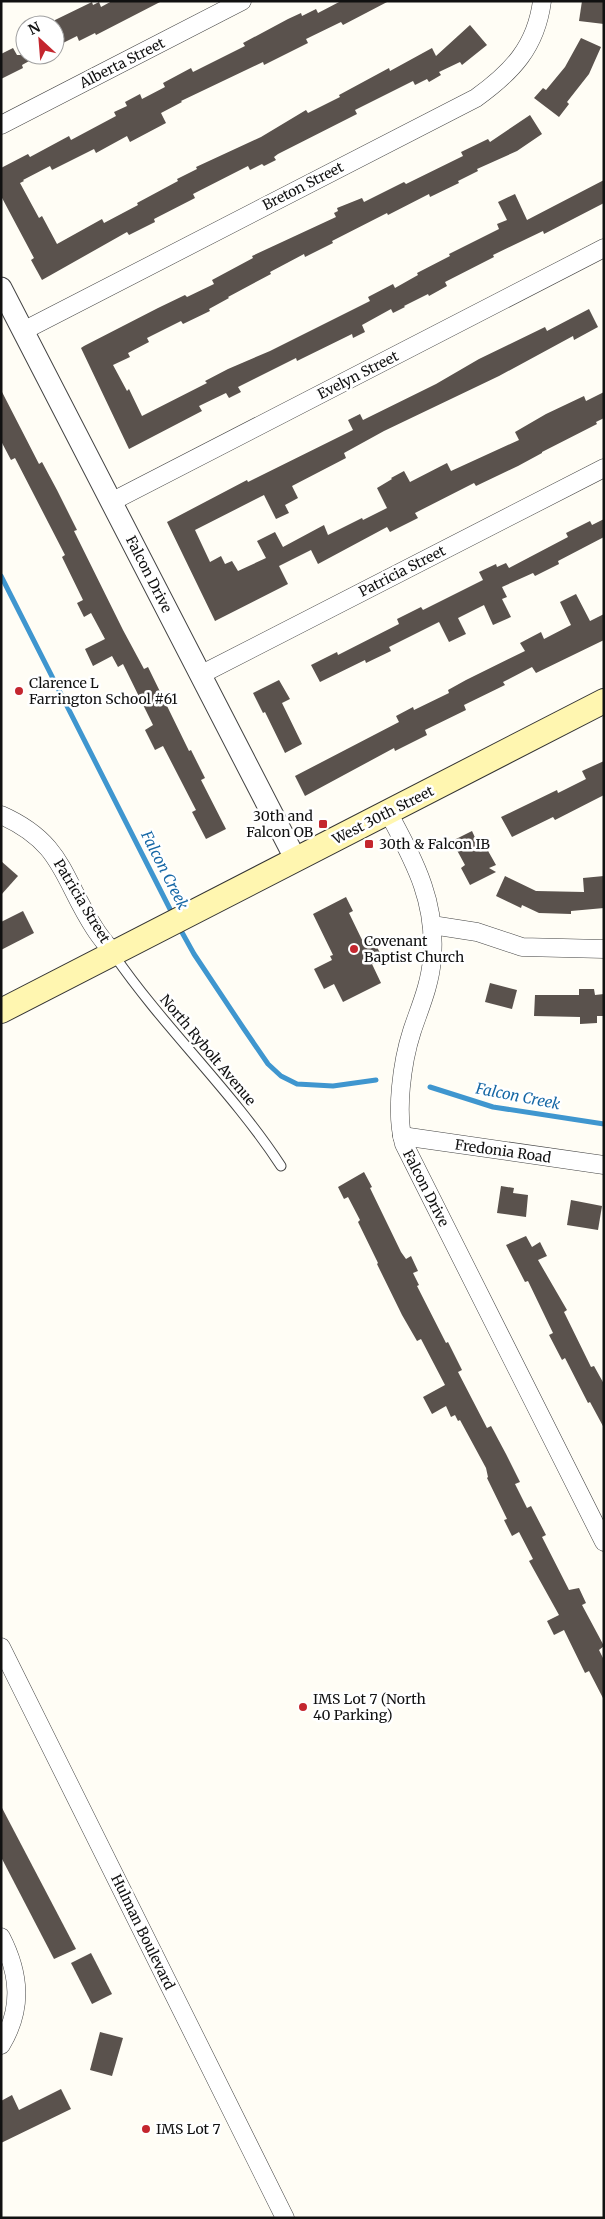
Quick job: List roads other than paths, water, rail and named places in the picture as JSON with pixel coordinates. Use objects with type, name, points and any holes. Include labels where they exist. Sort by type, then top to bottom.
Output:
[{"type":"main road","name":"West 30th Street","points":[[1,1011],[604,702]]},
{"type":"street","name":"Alberta Street","points":[[1,125],[242,1]]},
{"type":"street","name":"Breton Street","points":[[23,331],[476,98],[496,84],[514,67],[524,54],[534,32],[542,1]]},
{"type":"street","name":"Evelyn Street","points":[[111,502],[604,248]]},
{"type":"street","name":"Falcon Drive","points":[[1,288],[296,860]]},
{"type":"street","name":"Patricia Street","points":[[200,674],[604,468]]},
{"type":"street","name":"Falcon Drive","points":[[388,812],[420,874],[429,903],[432,925],[432,957],[429,980],[412,1032],[405,1062],[400,1120],[402,1136],[407,1151],[604,1542]]},
{"type":"street","name":"Patricia Street","points":[[1,815],[34,834],[56,858],[94,928],[113,953]]},
{"type":"street","points":[[432,925],[477,932],[522,947],[604,949]]},
{"type":"street","name":"Fredonia Road","points":[[402,1136],[604,1165]]},
{"type":"street","name":"Hulman Boulevard","points":[[1,1647],[285,2218]]},
{"type":"street","points":[[1,1937],[16,1976],[18,1992],[14,2019],[1,2045]]},
{"type":"lane","name":"North Rybolt Avenue","points":[[113,953],[146,998],[259,1132],[281,1166]]},
{"type":"waterway","name":"Falcon Creek","points":[[1,576],[173,915]]},
{"type":"waterway","name":"Falcon Creek","points":[[179,927],[194,954],[244,1029],[268,1064],[281,1076],[297,1084],[333,1086],[376,1080]]},
{"type":"waterway","name":"Falcon Creek","points":[[430,1087],[493,1107],[604,1124]]},
{"type":"place","name":"Clarence L Farrington School #61","points":[[19,691]]},
{"type":"place","name":"30th and Falcon OB","points":[[323,824]]},
{"type":"place","name":"30th & Falcon IB","points":[[369,844]]},
{"type":"place","name":"Covenant Baptist Church","points":[[354,949]]},
{"type":"place","name":"IMS Lot 7 (North 40 Parking)","points":[[303,1707]]},
{"type":"place","name":"IMS Lot 7","points":[[146,2129]]}]
